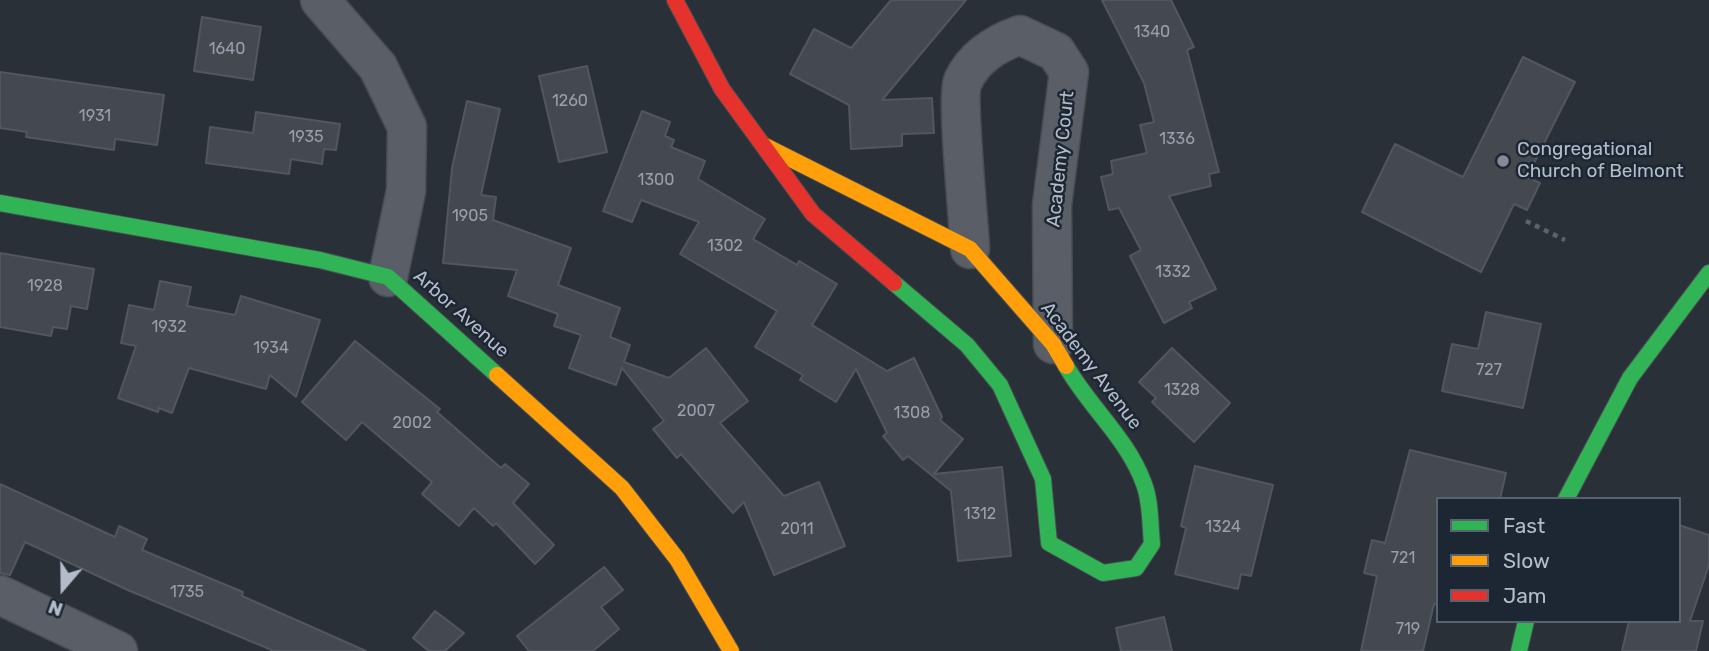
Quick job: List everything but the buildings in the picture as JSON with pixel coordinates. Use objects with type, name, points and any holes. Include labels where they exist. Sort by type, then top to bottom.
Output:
[{"type":"street","points":[[320,0],[378,67],[407,127],[406,191],[388,277]]},
{"type":"street","name":"Academy Avenue","points":[[675,0],[722,89],[813,214],[967,345],[1000,385],[1043,479],[1049,542],[1103,573],[1136,568],[1152,544],[1145,485],[1123,441],[1081,392],[1053,344],[970,249],[765,146]]},
{"type":"street","name":"Academy Court","points":[[970,249],[961,83],[980,57],[994,45],[1020,35],[1056,52],[1069,72],[1052,205],[1053,344]]},
{"type":"street","name":"Arbor Avenue","points":[[0,203],[320,260],[388,277],[622,488],[677,559],[731,651]]},
{"type":"street","points":[[1567,497],[1630,378],[1709,273]]},
{"type":"street","points":[[0,595],[118,651]]},
{"type":"street","points":[[1519,651],[1526,623]]},
{"type":"path","points":[[1526,221],[1565,240]]},
{"type":"traffic: fast","points":[[0,203],[320,260],[388,277],[497,375]]},
{"type":"traffic: fast","points":[[1567,497],[1630,378],[1709,273]]},
{"type":"traffic: fast","points":[[894,283],[967,345],[1000,385],[1043,479],[1049,543],[1103,573],[1136,568],[1152,544],[1144,484],[1119,438],[1066,366]]},
{"type":"traffic: fast","points":[[1519,651],[1526,623]]},
{"type":"traffic: slow","points":[[765,146],[970,249],[1053,344],[1066,366]]},
{"type":"traffic: slow","points":[[497,375],[622,488],[677,559],[731,651]]},
{"type":"traffic: jam","points":[[675,0],[722,89],[813,214],[894,283]]},
{"type":"place","name":"Congregational Church of Belmont","points":[[1503,161]]}]
